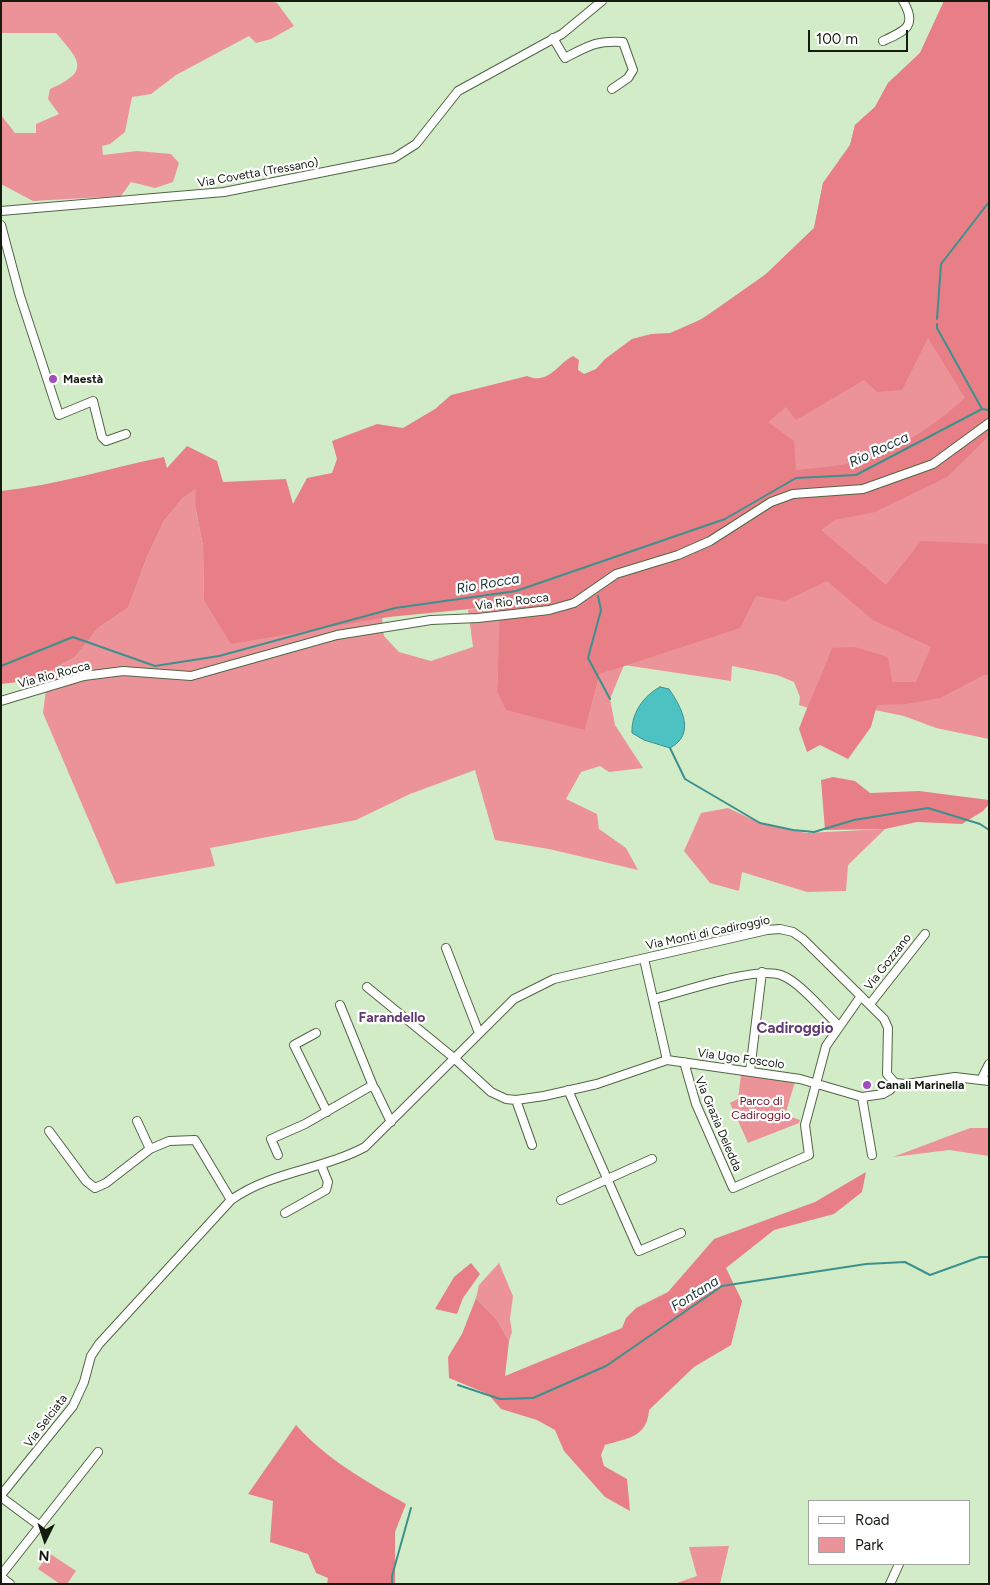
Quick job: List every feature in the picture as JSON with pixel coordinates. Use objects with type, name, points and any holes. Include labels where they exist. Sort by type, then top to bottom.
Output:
[{"type":"street","points":[[602,1],[553,38],[566,58],[591,44],[605,41],[623,42],[633,70],[628,78],[612,88]]},
{"type":"street","points":[[883,41],[900,32],[909,24],[911,17],[903,1]]},
{"type":"street","name":"Via Covetta (Tressano)","points":[[1,211],[224,192],[394,158],[416,144],[458,91],[553,38]]},
{"type":"street","points":[[1,225],[20,296],[59,415],[93,401],[102,438],[106,441],[126,434]]},
{"type":"street","name":"Via Rio Rocca","points":[[1,701],[84,676],[123,672],[192,676],[337,635],[431,620],[478,618],[549,610],[574,603],[616,574],[678,555],[710,541],[772,502],[793,494],[864,489],[932,464],[989,423]]},
{"type":"street","name":"Via Monti di Cadiroggio","points":[[174,1263],[232,1200],[254,1185],[274,1177],[340,1159],[365,1147],[514,999],[538,985],[554,979],[736,937],[780,929],[793,932],[803,939],[870,1004],[888,1028],[887,1074],[895,1083]]},
{"type":"street","name":"Via Gozzano","points":[[870,1004],[925,934]]},
{"type":"street","points":[[446,948],[479,1032]]},
{"type":"street","points":[[367,987],[454,1058],[491,1092],[499,1097],[516,1100],[603,1082],[667,1060],[644,959]]},
{"type":"street","points":[[654,999],[762,972],[781,975],[798,987],[838,1025]]},
{"type":"street","points":[[750,1071],[762,972]]},
{"type":"street","points":[[816,1083],[826,1046],[838,1025],[860,996]]},
{"type":"street","points":[[340,1005],[391,1122]]},
{"type":"street","points":[[316,1033],[294,1045],[327,1112]]},
{"type":"street","name":"Via Ugo Foscolo","points":[[667,1060],[750,1071],[816,1083],[862,1097]]},
{"type":"street","name":"Via Grazia Deledda","points":[[684,1062],[696,1104],[733,1188],[808,1155],[805,1125],[816,1083]]},
{"type":"street","points":[[872,1155],[862,1097],[883,1094],[890,1090],[895,1083],[906,1084],[949,1077],[985,1080],[989,1064]]},
{"type":"street","points":[[278,1155],[271,1139],[327,1112],[374,1086]]},
{"type":"street","points":[[568,1090],[639,1251],[681,1233]]},
{"type":"street","points":[[516,1100],[532,1145]]},
{"type":"street","points":[[137,1121],[150,1149]]},
{"type":"street","points":[[49,1131],[86,1181],[95,1188],[106,1183],[150,1149],[169,1142],[195,1140],[232,1200]]},
{"type":"street","points":[[561,1200],[652,1159]]},
{"type":"street","points":[[285,1213],[326,1190],[328,1182],[321,1164]]},
{"type":"street","name":"Via Selciata","points":[[1,1496],[73,1406],[84,1382],[91,1356],[99,1344],[174,1263]]},
{"type":"street","points":[[10,1584],[1,1576],[98,1452]]},
{"type":"street","points":[[1,1496],[40,1526]]},
{"type":"street","points":[[890,1584],[899,1565]]},
{"type":"green space","points":[[1,1],[270,1],[277,3],[294,26],[271,39],[256,43],[249,36],[176,75],[151,94],[132,97],[125,132],[110,144],[102,146],[103,155],[137,151],[171,154],[179,163],[173,182],[155,188],[131,182],[121,196],[33,201],[1,184],[1,115],[15,133],[36,133],[36,124],[59,114],[48,99],[50,89],[72,77],[77,65],[71,51],[56,33],[1,33]]},
{"type":"green space","points":[[944,1],[989,1],[989,739],[936,728],[904,716],[870,709],[808,708],[799,705],[800,697],[794,682],[777,675],[732,666],[731,681],[624,665],[680,336],[698,321],[737,297],[766,274],[814,228],[823,183],[850,145],[855,125],[875,107],[888,83],[920,53]]},
{"type":"green space","points":[[197,488],[195,506],[203,546],[204,601],[231,643],[382,618],[384,636],[399,652],[431,661],[473,647],[468,610],[501,606],[497,691],[585,730],[600,674],[624,665],[610,699],[615,725],[643,768],[609,772],[600,766],[581,772],[566,799],[597,814],[599,829],[626,848],[638,870],[549,849],[495,840],[475,770],[410,794],[356,820],[210,848],[215,866],[116,884],[43,713],[48,673],[75,657],[99,627],[128,608],[147,557],[164,521],[183,498]]},
{"type":"green space","points":[[728,808],[760,823],[806,833],[885,829],[848,865],[846,891],[807,892],[742,872],[739,891],[710,883],[684,851],[701,813]]},
{"type":"green space","name":"Parco di Cadiroggio","points":[[741,1075],[795,1082],[785,1115],[800,1120],[799,1123],[748,1143],[730,1103],[738,1099]]},
{"type":"green space","points":[[970,1128],[989,1128],[989,1156],[949,1150],[893,1157]]},
{"type":"green space","points":[[499,1263],[513,1296],[510,1319],[512,1332],[509,1341],[497,1320],[476,1298],[479,1285]]},
{"type":"green space","points":[[729,1546],[720,1584],[674,1584],[697,1576],[689,1547]]},
{"type":"green space","points":[[49,1553],[76,1571],[67,1584],[60,1584],[38,1569]]},
{"type":"shaded area","points":[[944,1],[989,1],[989,436],[947,477],[875,512],[835,520],[821,530],[886,585],[921,541],[989,544],[989,675],[984,675],[940,698],[906,704],[877,705],[871,727],[848,759],[820,745],[807,752],[799,729],[832,648],[855,647],[888,657],[892,682],[916,682],[931,647],[873,620],[827,581],[785,601],[756,596],[740,628],[600,674],[585,730],[506,710],[497,691],[500,606],[389,617],[231,644],[204,601],[203,546],[195,506],[196,489],[183,498],[164,521],[147,557],[128,608],[99,627],[75,657],[35,680],[1,684],[1,491],[63,481],[164,457],[167,468],[187,446],[217,461],[223,482],[286,479],[293,504],[307,478],[332,473],[337,459],[332,441],[377,424],[403,428],[435,409],[451,395],[527,376],[541,378],[552,373],[573,356],[579,360],[578,370],[584,374],[596,369],[605,359],[632,339],[651,334],[670,333],[702,319],[766,274],[814,228],[823,183],[850,145],[855,125],[875,107],[888,83],[920,53]],"holes":[[[928,338],[965,398],[925,430],[895,447],[862,460],[827,467],[796,470],[794,441],[768,422],[786,407],[796,420],[864,380],[877,392],[902,390]]]},
{"type":"shaded area","points":[[833,777],[855,781],[870,793],[919,791],[989,800],[989,804],[983,811],[962,824],[917,822],[885,829],[825,830],[821,780]]},
{"type":"shaded area","points":[[866,1172],[862,1192],[834,1214],[774,1230],[726,1268],[742,1301],[731,1345],[694,1367],[649,1410],[647,1419],[640,1432],[605,1445],[601,1455],[604,1466],[627,1479],[630,1511],[605,1497],[564,1451],[555,1430],[537,1420],[501,1409],[488,1394],[449,1378],[448,1357],[462,1334],[476,1298],[497,1320],[509,1341],[505,1376],[622,1328],[626,1318],[636,1308],[668,1292],[714,1239],[815,1202]]},
{"type":"shaded area","points":[[471,1263],[480,1274],[463,1298],[457,1314],[435,1309],[454,1277]]},
{"type":"shaded area","points":[[296,1425],[320,1449],[362,1478],[406,1504],[395,1532],[395,1584],[327,1584],[328,1578],[316,1573],[308,1554],[270,1542],[273,1501],[248,1494]]},
{"type":"water","points":[[660,687],[669,689],[682,712],[684,720],[683,736],[670,748],[644,740],[632,733],[632,726],[639,706],[648,695]]},
{"type":"waterway","points":[[937,319],[941,264],[989,202]]},
{"type":"waterway","points":[[937,324],[937,328],[982,409]]},
{"type":"waterway","name":"Rio Rocca","points":[[1,666],[73,637],[155,666],[219,656],[395,608],[516,591],[725,519],[796,478],[856,475],[982,409],[989,410]]},
{"type":"waterway","points":[[598,596],[601,610],[588,658],[610,699]]},
{"type":"waterway","points":[[670,748],[685,779],[760,823],[814,832],[854,820],[928,808],[980,824],[989,830]]},
{"type":"waterway","name":"Fontana","points":[[458,1385],[500,1399],[533,1398],[606,1366],[722,1286],[866,1264],[905,1262],[930,1275],[980,1257],[989,1257]]},
{"type":"waterway","points":[[392,1584],[392,1576],[411,1508]]},
{"type":"place","name":"Maestà","points":[[53,379]]},
{"type":"place","name":"Canali Marinella","points":[[867,1085]]},
{"type":"district","name":"Farandello","points":[[392,1018]]},
{"type":"district","name":"Cadiroggio","points":[[795,1029]]}]
